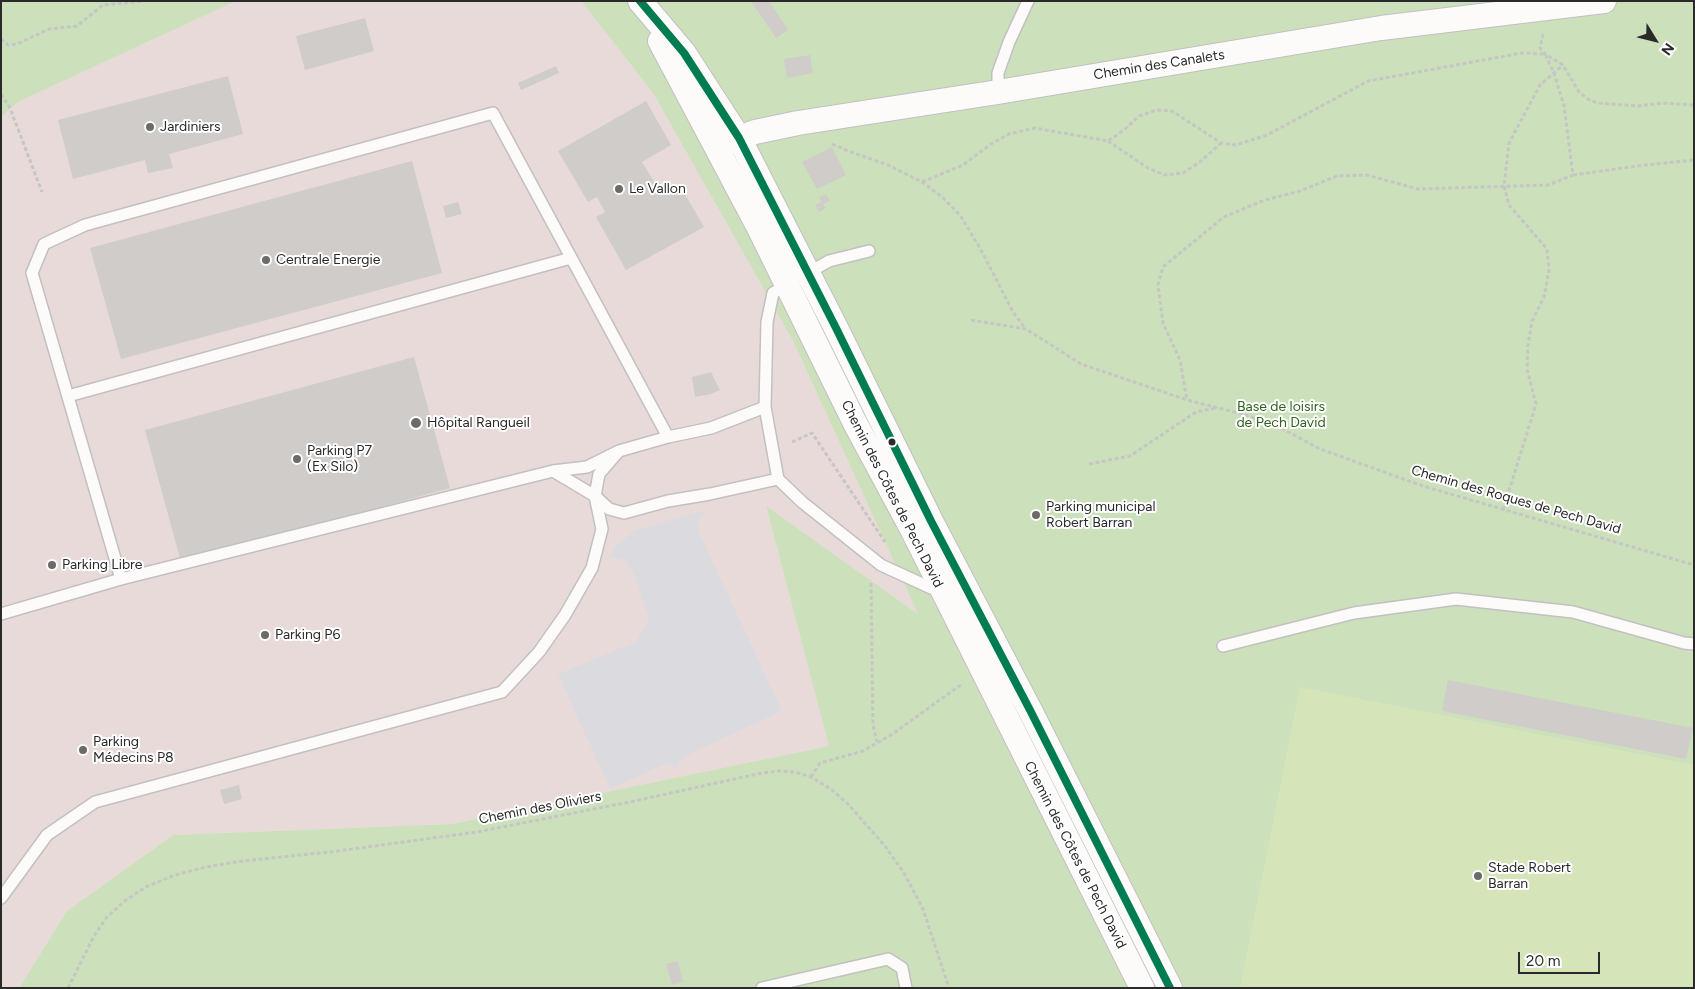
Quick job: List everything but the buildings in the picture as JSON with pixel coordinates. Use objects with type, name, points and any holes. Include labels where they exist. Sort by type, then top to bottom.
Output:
[{"type":"street","name":"Chemin des Côtes de Pech David","points":[[640,1],[808,273],[950,582],[1142,988]]},
{"type":"street","name":"Chemin des Canalets","points":[[728,142],[755,132],[798,123],[998,92],[1381,28],[1604,1]]},
{"type":"street","name":"Chemin des Côtes de Pech David","points":[[728,142],[787,284],[855,423],[913,531],[950,582],[1031,712],[1170,988]]},
{"type":"lane","points":[[998,92],[998,73],[1009,42],[1028,1]]},
{"type":"lane","points":[[121,579],[32,273],[44,244],[85,225],[493,113],[668,437]]},
{"type":"lane","points":[[869,251],[829,261],[773,293],[767,322],[765,407],[778,479],[802,502],[881,565],[931,588],[950,582]]},
{"type":"lane","points":[[68,396],[571,258]]},
{"type":"lane","points":[[1,614],[121,579],[553,471],[588,467],[619,451],[668,437],[711,428],[765,407]]},
{"type":"lane","points":[[1,898],[47,835],[95,802],[502,692],[539,652],[565,615],[592,568],[602,529],[595,496],[599,474],[619,451]]},
{"type":"lane","points":[[553,471],[595,496],[609,509],[624,513],[668,501],[778,479]]},
{"type":"lane","points":[[1222,646],[1354,613],[1456,599],[1573,612],[1684,643],[1694,644]]},
{"type":"lane","points":[[762,988],[888,959],[902,968],[906,988]]},
{"type":"path","points":[[1,39],[8,45],[17,44],[50,29],[77,26],[103,5],[144,1]]},
{"type":"path","points":[[1542,8],[1543,34],[1540,48],[1554,73],[1564,106],[1573,175]]},
{"type":"path","points":[[1108,141],[1139,116],[1156,110],[1172,110],[1220,143],[1236,145],[1267,135],[1368,81],[1522,53],[1545,54],[1563,65],[1579,92],[1588,99],[1598,102],[1637,106],[1662,102],[1694,105]]},
{"type":"path","points":[[1503,510],[1536,404],[1527,369],[1528,345],[1532,321],[1544,297],[1549,270],[1547,249],[1509,205],[1504,186],[1509,143],[1540,85],[1563,65]]},
{"type":"path","points":[[1,94],[10,108],[42,192]]},
{"type":"path","points":[[922,182],[963,165],[991,144],[1009,134],[1035,128],[1108,141],[1148,168],[1164,175],[1183,173],[1200,162],[1220,143]]},
{"type":"path","points":[[826,140],[848,151],[888,165],[922,182],[941,196],[960,215],[980,248],[1013,312],[1026,329]]},
{"type":"path","points":[[1187,400],[1180,360],[1163,322],[1158,285],[1163,267],[1224,217],[1265,200],[1300,191],[1337,176],[1367,175],[1418,189],[1548,185],[1573,175],[1694,160]]},
{"type":"path","name":"Chemin des Roques de Pech David","points":[[971,320],[1026,329],[1081,364],[1187,400],[1246,415],[1281,428],[1320,450],[1424,486],[1694,565]]},
{"type":"path","points":[[1089,464],[1130,456],[1196,412],[1216,408]]},
{"type":"path","points":[[872,577],[870,590],[873,725],[877,742]]},
{"type":"path","points":[[811,777],[820,762],[863,751],[891,735],[965,682]]},
{"type":"path","name":"Chemin des Oliviers","points":[[68,988],[94,936],[107,917],[126,900],[146,887],[175,875],[242,861],[330,852],[477,832],[630,802],[762,772],[780,771],[795,772],[811,777],[831,789],[848,804],[885,846],[904,873],[923,909],[949,988]]},
{"type":"shaded area","name":"Hôpital Rangueil","points":[[236,1],[581,1],[653,93],[793,341],[918,614],[766,507],[830,746],[452,824],[173,835],[67,911],[19,988],[1,988],[1,77],[18,102]]},
{"type":"shaded area","points":[[706,510],[698,521],[698,530],[782,711],[687,755],[675,768],[667,763],[610,789],[558,674],[636,642],[649,619],[633,572],[624,560],[610,557],[616,545],[636,530]]},
{"type":"green space","points":[[1,1],[236,1],[18,102],[1,117]]},
{"type":"green space","name":"Base de loisirs de Pech David","points":[[581,1],[1694,1],[1694,988],[19,988],[67,911],[173,835],[452,824],[829,746],[766,506],[918,614],[793,341],[653,93]]},
{"type":"green space","name":"Stade Robert Barran","points":[[1300,687],[1694,765],[1694,988],[1240,988]]},
{"type":"transit line","points":[[640,1],[684,53],[739,138],[835,326],[931,521],[1031,712],[1170,988]]},
{"type":"place","name":"Jardiniers","points":[[150,127]]},
{"type":"place","name":"Le Vallon","points":[[619,189]]},
{"type":"place","name":"Centrale Energie","points":[[266,260]]},
{"type":"place","name":"Hôpital Rangueil","points":[[416,423]]},
{"type":"place","name":"Parking P7 (Ex Silo)","points":[[297,459]]},
{"type":"place","name":"Parking municipal Robert Barran","points":[[1036,515]]},
{"type":"place","name":"Parking Libre","points":[[52,565]]},
{"type":"place","name":"Parking P6","points":[[265,635]]},
{"type":"place","name":"Parking Médecins P8","points":[[83,750]]},
{"type":"place","name":"Stade Robert Barran","points":[[1478,876]]}]
